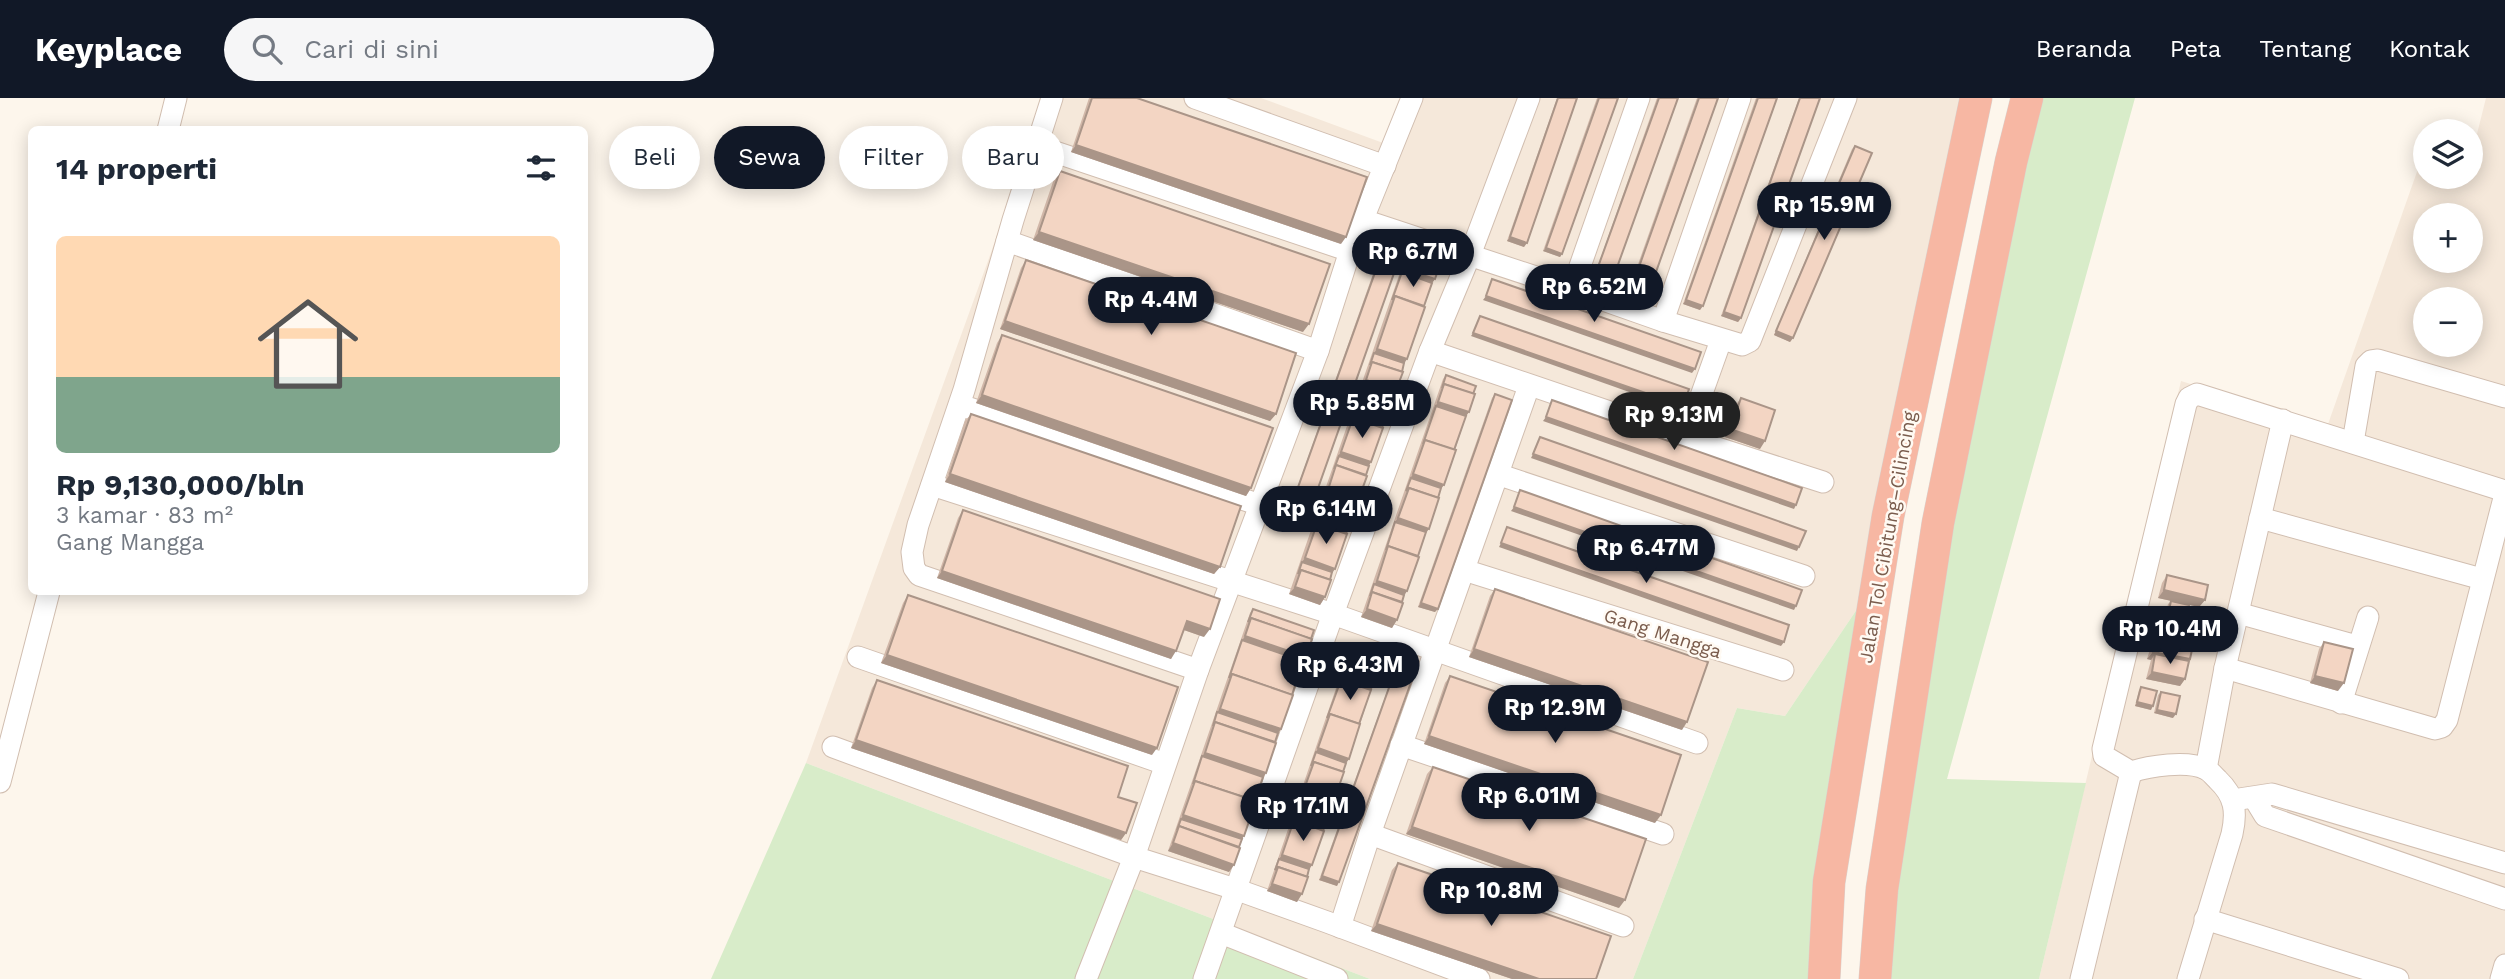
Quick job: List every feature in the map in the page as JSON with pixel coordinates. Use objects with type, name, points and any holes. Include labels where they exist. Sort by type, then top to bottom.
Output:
[{"type":"highway","name":"Jalan Tol Cibitung–Cilincing","points":[[1824,979],[1829,882],[1888,516],[1976,98]]},
{"type":"highway","points":[[1875,979],[1882,890],[1938,523],[2011,162],[2027,98]]},
{"type":"street","points":[[169,126],[176,98]]},
{"type":"street","points":[[1043,126],[1052,98]]},
{"type":"street","points":[[1195,98],[1385,166]]},
{"type":"street","points":[[1086,979],[1134,857],[1198,670],[1260,505],[1280,430],[1318,351],[1350,251],[1412,98]]},
{"type":"street","points":[[1204,979],[1333,614],[1430,351],[1470,255],[1529,98]]},
{"type":"street","points":[[1572,289],[1639,98]]},
{"type":"street","points":[[1662,321],[1740,98]]},
{"type":"street","points":[[1363,220],[1662,321],[1737,345],[1746,344],[1750,341],[1846,98]]},
{"type":"street","points":[[1064,155],[1350,251]]},
{"type":"street","points":[[1024,189],[960,405],[912,552],[914,568],[919,575],[1198,670]]},
{"type":"street","points":[[1007,242],[1318,351]]},
{"type":"street","points":[[982,328],[1007,337]]},
{"type":"street","points":[[1686,438],[1721,340]]},
{"type":"street","points":[[1430,351],[1528,386],[1824,482]]},
{"type":"street","points":[[2353,442],[2366,366],[2371,361],[2378,360],[2505,397]]},
{"type":"street","points":[[1340,927],[1370,834],[1528,386]]},
{"type":"street","points":[[2225,668],[2435,729],[2442,727],[2447,720],[2505,493],[2197,394],[2189,398],[2103,742],[2104,757],[2131,772],[2170,765],[2206,769],[2225,788],[2265,816],[2505,899]]},
{"type":"street","points":[[960,405],[1260,505]]},
{"type":"street","points":[[2206,769],[2225,668],[2283,420]]},
{"type":"street","points":[[1497,474],[1804,576]]},
{"type":"street","points":[[932,485],[1333,614],[1697,743]]},
{"type":"street","points":[[2260,518],[2482,579]]},
{"type":"street","name":"Gang Mangga","points":[[1464,570],[1783,670]]},
{"type":"street","points":[[0,782],[48,595]]},
{"type":"street","points":[[2238,612],[2357,646]]},
{"type":"street","points":[[2341,703],[2368,617]]},
{"type":"street","points":[[858,657],[1165,764]]},
{"type":"street","points":[[1401,745],[1663,834]]},
{"type":"street","points":[[833,747],[1134,857],[1235,889],[1479,979]]},
{"type":"street","points":[[2081,979],[2131,772]]},
{"type":"street","points":[[2244,799],[2272,794],[2505,863]]},
{"type":"street","points":[[2188,979],[2244,799]]},
{"type":"street","points":[[1370,834],[1623,926]]},
{"type":"street","points":[[2205,919],[2398,979]]},
{"type":"street","points":[[1221,933],[1315,975],[1337,979]]},
{"type":"street","points":[[2501,979],[2505,965]]},
{"type":"shaded area","points":[[1047,98],[1261,98],[1394,147],[1412,98],[1976,98],[1878,578],[1785,716],[1737,708],[1633,979],[1370,979],[806,763],[1014,189],[1064,189],[1064,126],[1037,126]]},
{"type":"shaded area","points":[[2486,98],[2505,98],[2505,979],[2039,979],[2181,381],[2327,427],[2413,183],[2413,189],[2483,189],[2483,119],[2481,119]]},
{"type":"green space","points":[[2028,98],[2135,98],[1947,779],[2086,783],[2039,979],[1875,979],[1882,889]]},
{"type":"green space","points":[[1878,578],[1824,979],[1633,979],[1737,708],[1785,716]]},
{"type":"green space","points":[[806,763],[1370,979],[711,979]]},
{"type":"building","points":[[1092,98],[1137,98],[1367,177],[1346,237],[1076,145]]},
{"type":"building","points":[[1558,98],[1577,98],[1527,243],[1510,237]]},
{"type":"building","points":[[1599,98],[1618,98],[1562,254],[1546,248]]},
{"type":"building","points":[[1659,98],[1678,98],[1615,273],[1598,267]]},
{"type":"building","points":[[1699,98],[1718,98],[1651,286],[1634,281]]},
{"type":"building","points":[[1758,98],[1777,98],[1703,306],[1686,300]]},
{"type":"building","points":[[1800,98],[1820,98],[1741,318],[1724,312]]},
{"type":"building","points":[[1855,146],[1872,153],[1793,338],[1776,331]]},
{"type":"building","points":[[1064,172],[1330,264],[1309,324],[1039,232],[1054,189],[1064,189]]},
{"type":"building","points":[[1412,248],[1442,258],[1435,279],[1404,269]]},
{"type":"building","points":[[1382,253],[1399,259],[1305,525],[1287,518]]},
{"type":"building","points":[[1026,260],[1296,353],[1276,414],[1005,321]]},
{"type":"building","points":[[1402,272],[1432,283],[1424,306],[1395,296],[1392,300]]},
{"type":"building","points":[[1492,279],[1701,352],[1695,369],[1486,296]]},
{"type":"building","points":[[1395,296],[1425,307],[1407,359],[1377,349]]},
{"type":"building","points":[[1480,316],[1689,389],[1683,406],[1473,333]]},
{"type":"building","points":[[1002,335],[1273,428],[1251,488],[982,395]]},
{"type":"building","points":[[1374,353],[1404,363],[1402,372],[1372,362],[1370,365]]},
{"type":"building","points":[[1372,362],[1403,372],[1396,390],[1366,380]]},
{"type":"building","points":[[1446,375],[1476,386],[1473,394],[1444,384],[1442,388]]},
{"type":"building","points":[[1364,383],[1394,394],[1382,428],[1353,418],[1350,421]]},
{"type":"building","points":[[1444,384],[1475,394],[1469,412],[1438,402]]},
{"type":"building","points":[[1495,394],[1512,400],[1438,609],[1421,603]]},
{"type":"building","points":[[1741,398],[1775,410],[1765,441],[1730,429]]},
{"type":"building","points":[[1552,400],[1802,488],[1796,505],[1546,417]]},
{"type":"building","points":[[1436,406],[1466,416],[1454,450],[1425,440],[1423,444]]},
{"type":"building","points":[[971,414],[1241,506],[1220,567],[950,474]]},
{"type":"building","points":[[1353,418],[1383,428],[1371,462],[1341,452]]},
{"type":"building","points":[[1540,437],[1806,531],[1799,547],[1533,454]]},
{"type":"building","points":[[1425,440],[1456,450],[1444,485],[1413,474]]},
{"type":"building","points":[[1339,456],[1369,466],[1366,475],[1336,465],[1334,469]]},
{"type":"building","points":[[1336,465],[1367,476],[1356,506],[1326,496]]},
{"type":"building","points":[[1411,478],[1441,488],[1438,498],[1409,488],[1406,491]]},
{"type":"building","points":[[1409,488],[1439,498],[1429,529],[1398,518]]},
{"type":"building","points":[[1520,490],[1802,590],[1796,606],[1514,507]]},
{"type":"building","points":[[1323,500],[1354,510],[1346,534],[1317,524],[1314,528]]},
{"type":"building","points":[[963,510],[1220,599],[1210,629],[1187,621],[1176,651],[942,571]]},
{"type":"building","points":[[1395,522],[1426,532],[1418,556],[1388,546],[1386,550]]},
{"type":"building","points":[[1317,524],[1347,534],[1335,569],[1305,558]]},
{"type":"building","points":[[1507,527],[1789,625],[1784,642],[1501,543]]},
{"type":"building","points":[[1388,546],[1419,557],[1407,591],[1377,581]]},
{"type":"building","points":[[1302,562],[1332,572],[1330,580],[1301,570],[1298,574]]},
{"type":"building","points":[[1301,570],[1331,580],[1325,597],[1295,587]]},
{"type":"building","points":[[2167,575],[2208,585],[2205,600],[2164,590]]},
{"type":"building","points":[[1374,584],[1404,595],[1402,602],[1372,592],[1370,596]]},
{"type":"building","points":[[1495,589],[1708,662],[1687,722],[1474,649]]},
{"type":"building","points":[[1372,592],[1403,603],[1397,620],[1367,609]]},
{"type":"building","points":[[908,595],[1178,687],[1157,748],[887,655]]},
{"type":"building","points":[[2171,601],[2189,605],[2184,627],[2166,623]]},
{"type":"building","points":[[1253,609],[1314,630],[1311,639],[1251,618],[1248,622]]},
{"type":"building","points":[[1251,618],[1312,639],[1306,657],[1245,636]]},
{"type":"building","points":[[2153,626],[2182,631],[2180,643],[2151,639]]},
{"type":"building","points":[[2156,638],[2193,645],[2190,659],[2153,652]]},
{"type":"building","points":[[1242,640],[1303,661],[1292,695],[1232,674],[1229,678]]},
{"type":"building","points":[[2324,642],[2353,649],[2344,683],[2315,676]]},
{"type":"building","points":[[1351,650],[1382,660],[1379,668],[1349,658],[1347,662]]},
{"type":"building","points":[[2155,654],[2189,661],[2185,679],[2152,672]]},
{"type":"building","points":[[1349,658],[1380,669],[1374,686],[1343,676]]},
{"type":"building","points":[[1396,668],[1414,674],[1339,882],[1322,876]]},
{"type":"building","points":[[1232,674],[1293,695],[1281,729],[1220,709]]},
{"type":"building","points":[[1450,676],[1681,755],[1661,815],[1429,736]]},
{"type":"building","points":[[877,680],[1128,766],[1118,797],[1137,803],[1126,833],[856,740]]},
{"type":"building","points":[[1341,680],[1371,690],[1359,724],[1330,714],[1327,718]]},
{"type":"building","points":[[2141,687],[2157,691],[2153,706],[2137,702]]},
{"type":"building","points":[[2161,692],[2180,696],[2176,714],[2157,710]]},
{"type":"building","points":[[1217,712],[1278,733],[1275,742],[1215,722],[1213,726]]},
{"type":"building","points":[[1330,714],[1360,724],[1349,759],[1318,748]]},
{"type":"building","points":[[1215,722],[1276,743],[1266,773],[1205,753]]},
{"type":"building","points":[[1316,752],[1346,763],[1343,772],[1314,762],[1311,766]]},
{"type":"building","points":[[1202,756],[1263,777],[1255,801],[1195,781],[1193,784]]},
{"type":"building","points":[[1314,762],[1344,772],[1333,803],[1303,792]]},
{"type":"building","points":[[1433,767],[1646,839],[1625,900],[1412,827]]},
{"type":"building","points":[[1195,781],[1256,801],[1244,836],[1183,815]]},
{"type":"building","points":[[1300,796],[1331,807],[1323,831],[1294,820],[1291,824]]},
{"type":"building","points":[[1181,819],[1242,839],[1239,847],[1179,826],[1177,830]]},
{"type":"building","points":[[1294,820],[1324,831],[1312,865],[1282,855]]},
{"type":"building","points":[[1179,826],[1240,848],[1234,865],[1173,843]]},
{"type":"building","points":[[1279,859],[1309,869],[1307,877],[1278,867],[1275,870]]},
{"type":"building","points":[[1398,863],[1611,936],[1596,979],[1539,979],[1377,924]]},
{"type":"building","points":[[1278,867],[1308,877],[1302,894],[1272,884]]}]
